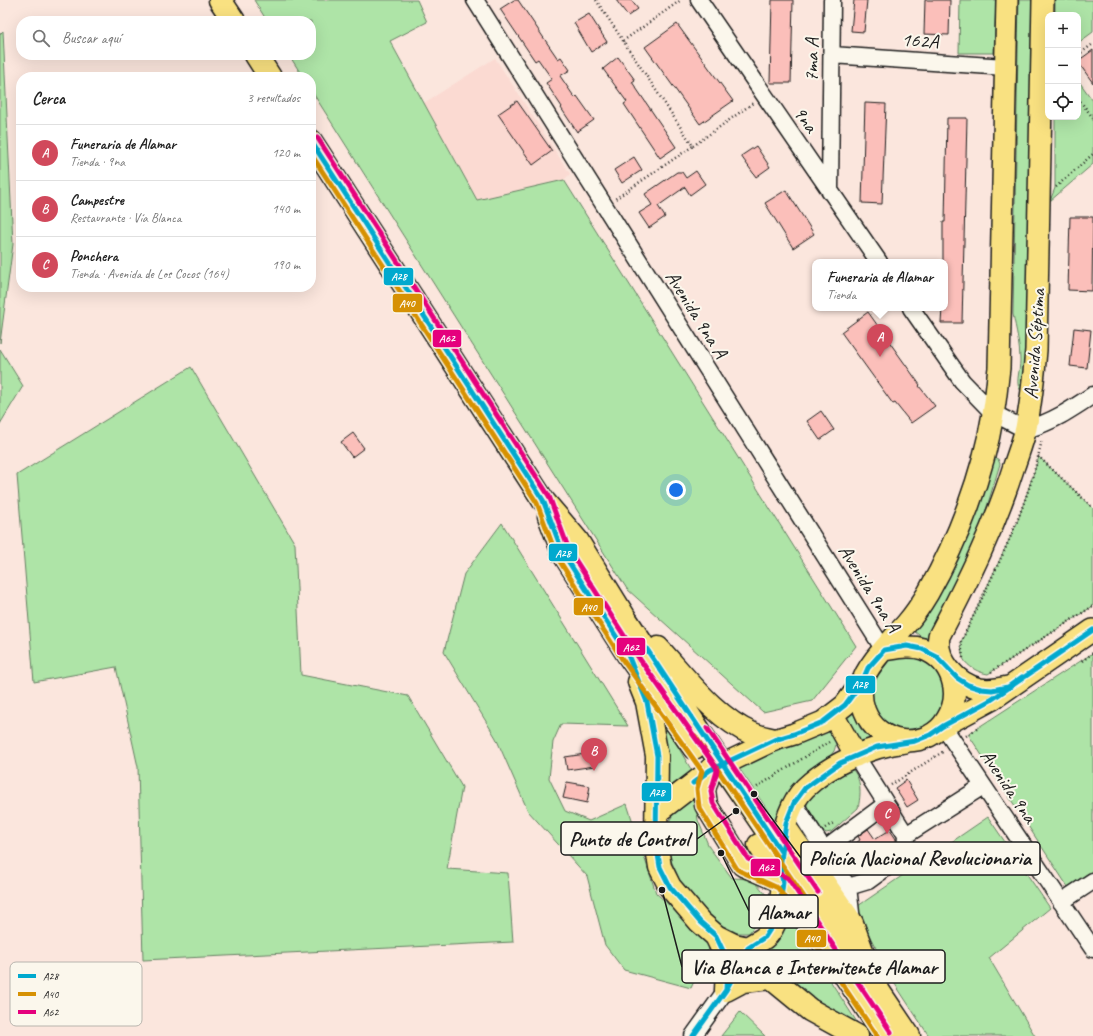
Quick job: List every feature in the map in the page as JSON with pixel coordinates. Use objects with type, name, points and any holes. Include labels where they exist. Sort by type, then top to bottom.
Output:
[{"type":"highway","points":[[220,0],[231,16]]},
{"type":"highway","points":[[259,60],[267,72]]},
{"type":"highway","points":[[316,149],[542,500],[577,540],[716,767]]},
{"type":"highway","points":[[542,500],[563,553],[628,654],[716,767],[743,796],[909,1036]]},
{"type":"highway","points":[[620,609],[711,705],[729,721],[754,735],[774,740]]},
{"type":"highway","points":[[628,654],[647,702],[657,756],[656,842],[660,867],[670,888],[700,922],[716,936],[734,945],[748,948],[771,978],[810,1010],[857,1036]]},
{"type":"highway","points":[[657,812],[716,767]]},
{"type":"highway","points":[[716,767],[704,790],[706,806],[742,865],[782,882],[885,1036]]},
{"type":"highway","points":[[785,827],[852,923],[876,987]]},
{"type":"highway","points":[[748,948],[765,937],[776,920],[780,906],[782,882],[780,868],[782,853]]},
{"type":"highway","points":[[716,936],[726,955],[726,990]]},
{"type":"highway","points":[[726,990],[742,981],[771,978]]},
{"type":"main road","name":"Avenida Séptima","points":[[884,650],[908,622],[927,594],[945,560],[968,506],[982,463],[993,413],[999,368],[1007,0]]},
{"type":"main road","name":"Avenida Séptima","points":[[946,667],[938,643],[939,636],[981,554],[1010,480],[1026,430],[1032,395],[1036,350],[1043,0]]},
{"type":"main road","points":[[782,853],[785,827],[794,803],[805,788],[816,779],[840,763],[877,747],[915,741],[930,735],[943,726],[991,700],[1093,630]]},
{"type":"main road","points":[[716,767],[774,740],[811,728],[823,722],[844,705],[862,682],[868,668],[884,650],[907,646],[922,649],[936,656],[957,678],[968,685],[980,689],[992,690],[1008,687]]},
{"type":"main road","points":[[943,726],[951,712],[955,697],[953,681],[946,667]]},
{"type":"main road","points":[[862,682],[860,697],[864,712],[872,726],[885,735],[900,741],[915,741]]},
{"type":"main road","points":[[833,715],[856,756]]},
{"type":"street","name":"Avenida 9na A","points":[[475,0],[884,650]]},
{"type":"street","name":"9na","points":[[699,0],[877,259]]},
{"type":"street","name":"7ma A","points":[[830,192],[832,0]]},
{"type":"street","name":"162A","points":[[832,56],[1005,67]]},
{"type":"street","points":[[913,311],[962,381],[993,413],[1026,430],[1046,424],[1093,395]]},
{"type":"street","name":"Avenida 9na","points":[[943,726],[1093,949]]},
{"type":"street","points":[[848,887],[868,881],[905,854],[906,835],[856,756]]},
{"type":"street","points":[[906,835],[983,786]]},
{"type":"street","points":[[794,803],[848,887],[852,923]]},
{"type":"street","points":[[824,850],[886,804]]},
{"type":"street","points":[[1062,902],[1093,881]]},
{"type":"street","points":[[693,1036],[726,990],[748,948]]},
{"type":"path","points":[[596,0],[693,146]]},
{"type":"path","points":[[622,41],[681,0]]},
{"type":"path","points":[[1081,53],[1093,44]]},
{"type":"path","points":[[604,206],[693,146],[764,95]]},
{"type":"path","points":[[1081,102],[1093,118]]},
{"type":"path","points":[[1055,188],[1093,154]]},
{"type":"path","points":[[1036,454],[1093,508]]},
{"type":"path","points":[[743,796],[843,733]]},
{"type":"shaded area","points":[[495,58],[570,174],[564,180],[477,200],[424,103]]},
{"type":"green space","points":[[254,0],[417,0],[427,22],[390,41],[477,200],[564,180],[856,646],[812,701],[763,712],[627,589],[316,98],[316,72],[300,72],[292,60],[316,60],[316,16],[264,16]]},
{"type":"green space","points":[[960,0],[996,0],[994,53],[959,53]]},
{"type":"green space","points":[[1019,0],[1035,0],[1029,290],[1023,389],[1019,389],[1018,385],[1020,355],[1013,314]]},
{"type":"green space","points":[[1055,0],[1093,0],[1093,32],[1081,41],[1081,12],[1055,12]]},
{"type":"green space","points":[[3,31],[13,244],[0,343],[0,34]]},
{"type":"green space","points":[[1081,84],[1093,101],[1093,164],[1050,201],[1055,188],[1055,120],[1081,120]]},
{"type":"green space","points":[[0,349],[23,386],[0,424]]},
{"type":"green space","points":[[191,367],[295,544],[301,675],[408,696],[462,787],[447,869],[508,873],[513,942],[143,960],[138,767],[116,667],[34,682],[17,475]]},
{"type":"green space","points":[[1039,457],[1093,508],[1093,606],[988,674],[978,671],[967,664],[963,658],[961,642],[1017,523]]},
{"type":"green space","points":[[993,458],[998,459],[1000,464],[985,513],[983,527],[930,633],[927,637],[923,638],[915,632],[915,627]]},
{"type":"green space","points":[[502,523],[628,726],[561,724],[553,742],[549,778],[565,811],[589,821],[627,804],[656,893],[711,944],[691,988],[624,970],[605,945],[587,876],[528,811],[496,738],[444,652],[464,574]]},
{"type":"green space","points":[[1093,653],[1093,870],[1068,887],[968,734]]},
{"type":"green space","points":[[914,654],[939,670],[946,699],[937,717],[930,724],[921,729],[901,731],[891,728],[876,715],[869,685],[885,660]]},
{"type":"green space","points":[[853,712],[860,728],[871,740],[857,746],[846,719]]},
{"type":"green space","points":[[663,721],[692,771],[669,787]]},
{"type":"green space","points":[[825,730],[832,734],[835,738],[836,744],[834,751],[775,830],[737,773],[738,765]]},
{"type":"green space","points":[[851,768],[855,772],[860,787],[858,808],[831,832],[826,833],[822,830],[807,809],[807,798],[813,791]]},
{"type":"green space","points":[[694,796],[698,820],[709,847],[732,878],[745,879],[756,883],[767,896],[763,914],[749,933],[728,933],[685,892],[669,856],[666,828],[674,812]]},
{"type":"green space","points":[[988,817],[1050,908],[989,958],[1035,1036],[929,1036],[893,981],[855,908]]},
{"type":"green space","points":[[789,917],[864,1033],[798,988],[763,950],[783,932]]},
{"type":"green space","points":[[740,1012],[765,1036],[721,1036]]},
{"type":"building","points":[[514,0],[518,0],[558,59],[561,57],[570,70],[560,76],[575,98],[577,96],[594,120],[577,132],[546,83],[552,79],[538,59],[535,61],[500,9]]},
{"type":"building","points":[[616,0],[631,0],[638,9],[628,16]]},
{"type":"building","points":[[772,0],[793,0],[791,83],[770,83]]},
{"type":"building","points":[[854,0],[867,0],[864,32],[851,31]]},
{"type":"building","points":[[925,0],[950,0],[949,35],[924,34]]},
{"type":"building","points":[[589,14],[607,42],[591,52],[574,23]]},
{"type":"building","points":[[677,24],[733,101],[700,124],[645,47]]},
{"type":"building","points":[[1093,50],[1093,83],[1081,66],[1081,59]]},
{"type":"building","points":[[618,57],[635,80],[632,82],[676,147],[660,158],[624,104],[627,102],[603,69]]},
{"type":"building","points":[[517,101],[552,151],[533,165],[498,114]]},
{"type":"building","points":[[865,103],[886,104],[882,204],[862,203]]},
{"type":"building","points":[[947,118],[967,118],[962,323],[941,323],[942,311],[948,311],[948,259],[943,259],[943,222],[945,222]]},
{"type":"building","points":[[756,146],[770,167],[756,177],[741,156]]},
{"type":"building","points":[[634,157],[642,170],[622,183],[614,170]]},
{"type":"building","points":[[696,171],[705,184],[690,195],[685,187],[658,206],[665,217],[649,228],[639,213],[652,205],[645,194],[677,172],[682,172],[686,178]]},
{"type":"building","points":[[786,190],[814,234],[793,248],[765,203]]},
{"type":"building","points":[[1070,217],[1093,217],[1092,291],[1068,290]]},
{"type":"building","points":[[868,312],[920,385],[919,386],[935,406],[911,423],[895,403],[893,404],[841,332]]},
{"type":"building","points":[[1074,328],[1091,330],[1087,368],[1070,366]]},
{"type":"building","points":[[821,411],[834,430],[820,440],[807,421]]},
{"type":"building","points":[[353,433],[364,448],[352,457],[341,442]]},
{"type":"building","points":[[592,753],[595,766],[567,770],[565,757]]},
{"type":"building","points":[[906,780],[918,800],[907,807],[895,788]]},
{"type":"building","points":[[567,782],[590,786],[587,803],[563,798]]},
{"type":"building","points":[[868,829],[875,839],[890,830],[896,839],[896,849],[865,871],[849,848],[860,840],[858,836]]},
{"type":"transit line","name":"A62","points":[[317,137],[549,496],[569,550],[634,651],[716,767],[717,771],[711,791],[713,803],[748,859],[788,878],[891,1032]]},
{"type":"transit line","name":"A28","points":[[316,149],[543,500],[563,553],[628,655],[647,702],[657,756],[656,842],[660,867],[670,887],[700,922],[716,936],[725,955],[727,968],[726,990]]},
{"type":"transit line","name":"A40","points":[[316,162],[537,503],[557,557],[622,659],[702,771],[697,789],[699,807],[737,869],[778,888],[877,1036]]},
{"type":"transit line","name":"A28","points":[[693,1036],[726,990],[748,948],[765,937],[776,920],[780,906],[783,882],[780,868],[786,823],[794,803],[805,788],[840,763],[877,747],[915,741],[930,735],[943,726],[991,700],[1093,630]]},
{"type":"transit line","name":"A28","points":[[693,783],[710,770],[774,740],[794,734],[823,722],[845,705],[862,682],[868,668],[884,650],[907,646],[922,649],[936,656],[957,678],[968,685],[981,689],[992,690],[1008,687],[1022,677]]},
{"type":"transit line","name":"A28","points":[[646,648],[782,853]]},
{"type":"transit line","name":"A62","points":[[707,728],[818,892]]},
{"type":"transit line","name":"A40","points":[[695,736],[806,900]]},
{"type":"place","name":"Funeraria de Alamar","points":[[880,357]]},
{"type":"place","name":"Campestre","points":[[594,771]]},
{"type":"place","name":"Policía Nacional Revolucionaria","points":[[754,794]]},
{"type":"place","name":"Punto de Control","points":[[736,811]]},
{"type":"place","name":"Ponchera","points":[[887,834]]},
{"type":"place","name":"Alamar","points":[[721,853]]},
{"type":"place","name":"Via Blanca e Intermitente Alamar","points":[[662,890]]}]
